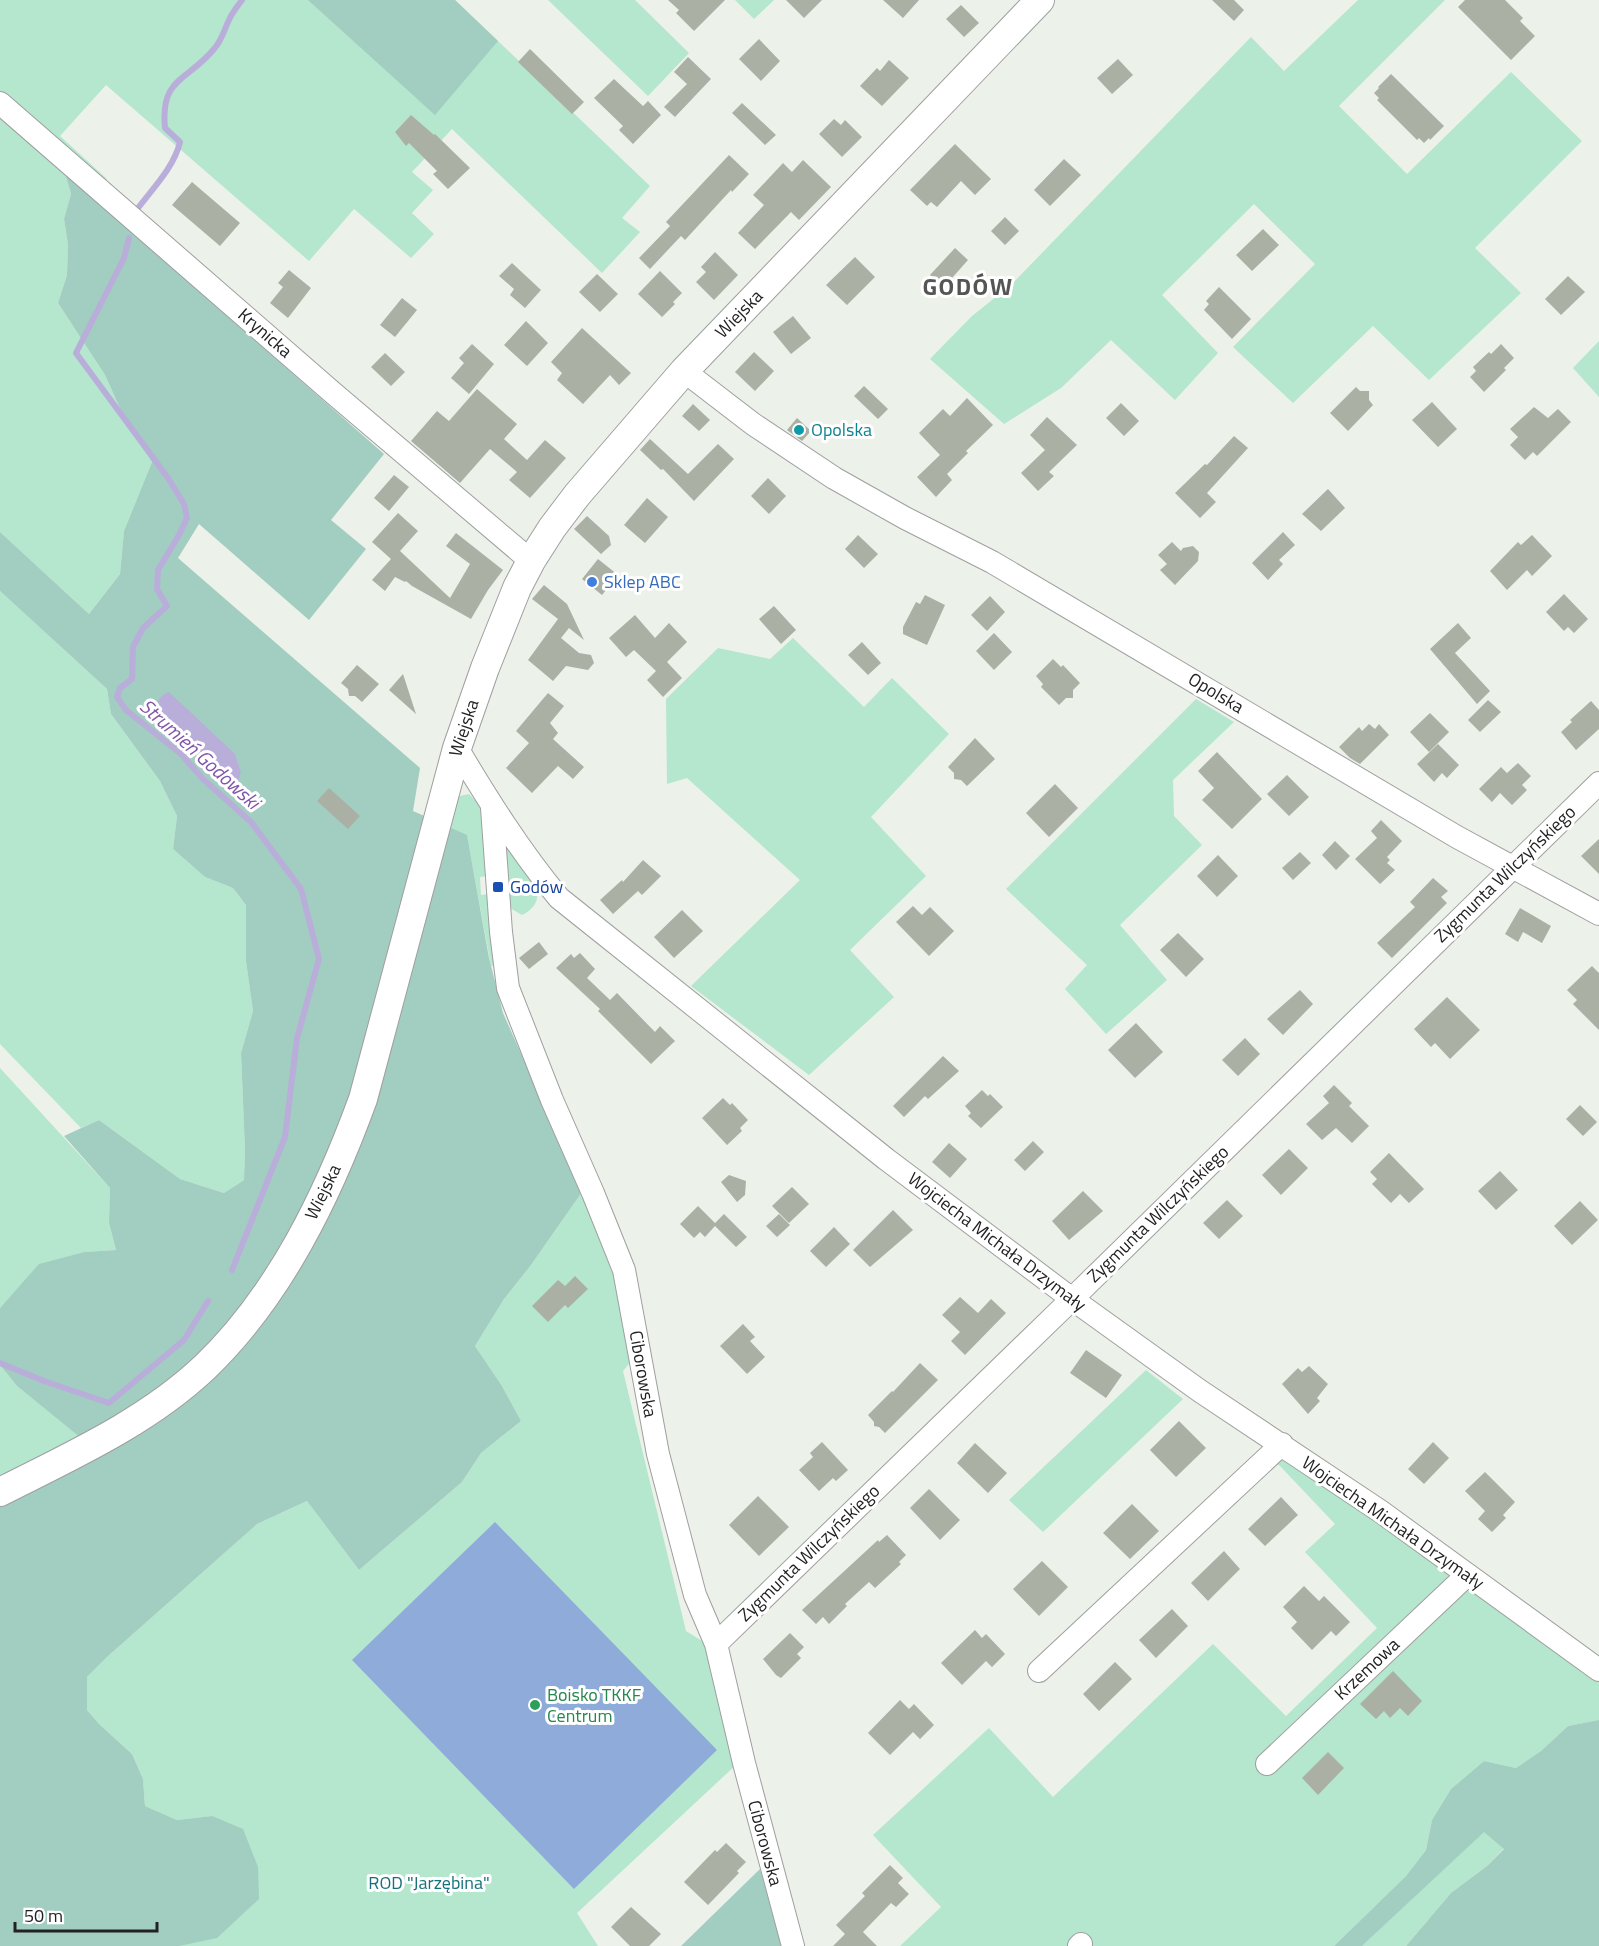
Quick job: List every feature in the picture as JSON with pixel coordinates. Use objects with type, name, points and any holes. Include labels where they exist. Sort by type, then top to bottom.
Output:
[{"type":"street","name":"Wiejska","points":[[0,1491],[94,1444],[165,1398],[204,1367],[251,1314],[272,1285],[299,1240],[349,1139],[363,1099],[457,748],[485,668],[531,561],[577,495],[684,371],[1040,0]]},
{"type":"street","name":"Krynicka","points":[[0,103],[332,392],[531,561]]},
{"type":"street","name":"Opolska","points":[[684,371],[753,424],[834,478],[1029,583],[1419,815],[1599,914]]},
{"type":"street","name":"Wojciecha Michała Drzymały","points":[[457,748],[492,807],[559,898],[886,1159],[1072,1299],[1200,1391],[1380,1511],[1599,1670]]},
{"type":"street","name":"Zygmunta Wilczyńskiego","points":[[716,1644],[1599,783]]},
{"type":"street","name":"Ciborowska","points":[[492,807],[501,932],[508,988],[552,1100],[624,1270],[658,1454],[695,1595],[716,1644],[744,1763],[793,1946]]},
{"type":"street","points":[[1039,1671],[1282,1444]]},
{"type":"street","name":"Krzemowa","points":[[1267,1764],[1467,1575]]},
{"type":"green space","points":[[0,0],[455,0],[650,186],[622,218],[640,232],[602,273],[452,129],[412,172],[433,190],[412,213],[434,234],[411,258],[354,209],[309,261],[106,85],[60,136],[107,179],[101,185],[0,98]]},
{"type":"green space","points":[[548,0],[635,0],[689,53],[648,96]]},
{"type":"green space","points":[[735,0],[774,0],[754,19]]},
{"type":"green space","points":[[1358,0],[1445,0],[1339,106],[1407,174],[1511,72],[1582,141],[1475,248],[1521,293],[1429,380],[1373,326],[1293,403],[1233,347],[1315,264],[1254,204],[1162,295],[1218,353],[1175,400],[1111,340],[1061,388],[1004,424],[930,359],[972,316],[1012,284],[1251,37],[1284,71]]},
{"type":"green space","points":[[0,114],[65,173],[71,194],[64,219],[68,245],[67,275],[58,303],[105,375],[127,424],[152,462],[124,531],[120,574],[89,614],[0,532]]},
{"type":"green space","points":[[1599,341],[1599,397],[1573,368]]},
{"type":"green space","points":[[0,591],[107,689],[111,714],[160,781],[177,816],[173,849],[205,877],[233,888],[246,905],[246,961],[253,1011],[241,1053],[244,1180],[224,1193],[180,1179],[99,1120],[81,1128],[0,1044]]},
{"type":"green space","points":[[793,638],[864,707],[892,678],[949,734],[871,817],[926,876],[850,950],[894,997],[809,1075],[691,986],[800,880],[687,778],[667,784],[666,699],[718,648],[770,659]]},
{"type":"green space","points":[[1196,699],[1234,722],[1173,780],[1174,816],[1202,845],[1120,925],[1167,980],[1106,1034],[1065,989],[1087,965],[1006,889]]},
{"type":"green space","points":[[469,794],[480,805],[487,876],[480,877],[481,895],[489,894],[495,965],[491,966],[467,836],[443,825],[455,797]]},
{"type":"green space","points":[[502,839],[532,877],[536,888],[537,898],[533,907],[522,915],[510,908]]},
{"type":"green space","points":[[0,1068],[110,1188],[109,1223],[116,1250],[84,1252],[40,1264],[0,1308]]},
{"type":"green space","name":"ROD \"Jarzębina\"","points":[[582,1192],[613,1266],[634,1358],[623,1371],[686,1631],[707,1644],[738,1763],[577,1913],[598,1946],[179,1946],[212,1816],[177,1820],[145,1806],[143,1779],[132,1754],[87,1710],[87,1677],[257,1524],[307,1501],[359,1570],[462,1482],[481,1453],[521,1421],[502,1386],[475,1346],[504,1299]]},
{"type":"green space","points":[[0,1365],[17,1386],[103,1455],[0,1507]]},
{"type":"green space","points":[[1146,1370],[1183,1399],[1043,1532],[1009,1500]]},
{"type":"green space","points":[[1277,1457],[1289,1459],[1599,1680],[1599,1720],[1568,1726],[1541,1751],[1516,1768],[1484,1761],[1451,1789],[1432,1820],[1426,1850],[1406,1876],[1334,1946],[900,1946],[941,1907],[873,1835],[989,1728],[1053,1797],[1213,1644],[1286,1716],[1377,1628],[1305,1552],[1335,1524],[1280,1466],[1272,1461]]},
{"type":"green space","points":[[1484,1831],[1504,1848],[1487,1866],[1451,1893],[1406,1946],[1362,1946]]},
{"type":"shaded area","points":[[308,0],[455,0],[498,41],[435,115]]},
{"type":"shaded area","points":[[65,173],[384,454],[331,520],[366,549],[309,620],[199,524],[178,558],[420,768],[413,811],[467,835],[489,958],[503,1013],[582,1192],[504,1299],[475,1346],[502,1386],[521,1421],[481,1453],[462,1482],[359,1570],[307,1501],[257,1524],[87,1677],[87,1710],[132,1754],[143,1779],[145,1806],[177,1820],[212,1816],[243,1829],[258,1867],[259,1899],[217,1938],[179,1946],[0,1946],[0,1507],[102,1455],[17,1386],[0,1365],[0,1308],[39,1264],[84,1252],[116,1250],[109,1223],[110,1188],[64,1136],[99,1120],[180,1179],[224,1193],[244,1180],[241,1053],[253,1011],[246,961],[246,905],[233,888],[205,877],[173,849],[177,816],[160,781],[111,714],[107,689],[0,591],[0,532],[89,614],[120,574],[124,531],[152,462],[127,424],[105,375],[58,303],[67,275],[68,245],[64,219],[71,194]]},
{"type":"shaded area","name":"Boisko TKKF Centrum","points":[[495,1522],[717,1750],[574,1889],[352,1660]]},
{"type":"shaded area","points":[[1599,1720],[1599,1946],[1406,1946],[1451,1893],[1487,1866],[1504,1849],[1484,1832],[1362,1946],[1334,1946],[1406,1876],[1426,1850],[1432,1820],[1451,1789],[1484,1761],[1516,1768],[1541,1751],[1568,1726]]},
{"type":"shaded area","points":[[760,1869],[782,1946],[681,1946]]},
{"type":"water","points":[[169,692],[235,754],[241,773],[238,781],[225,780],[208,769],[179,741],[159,715],[158,701]]},
{"type":"building","points":[[668,0],[725,0],[694,31],[676,13],[679,10]]},
{"type":"building","points":[[786,0],[822,0],[804,18]]},
{"type":"building","points":[[883,0],[919,0],[903,18]]},
{"type":"building","points":[[1212,0],[1234,0],[1244,10],[1234,21]]},
{"type":"building","points":[[1465,0],[1505,0],[1523,18],[1520,21],[1535,36],[1511,60],[1458,7]]},
{"type":"building","points":[[961,5],[979,23],[964,37],[946,19]]},
{"type":"building","points":[[759,39],[780,61],[761,81],[739,59]]},
{"type":"building","points":[[530,49],[584,102],[572,114],[518,62]]},
{"type":"building","points":[[688,57],[711,79],[675,117],[664,107],[687,84],[674,72]]},
{"type":"building","points":[[1118,59],[1133,75],[1112,94],[1097,78]]},
{"type":"building","points":[[889,60],[909,78],[882,106],[860,86],[877,68],[880,71]]},
{"type":"building","points":[[1391,74],[1444,126],[1430,140],[1429,138],[1424,143],[1419,138],[1417,140],[1377,100],[1379,98],[1374,93]]},
{"type":"building","points":[[614,79],[643,106],[648,101],[661,115],[633,144],[619,130],[623,126],[594,98]]},
{"type":"building","points":[[742,103],[776,135],[765,145],[732,113]]},
{"type":"building","points":[[411,115],[435,134],[470,168],[448,189],[433,174],[437,171],[409,143],[406,146],[395,132]]},
{"type":"building","points":[[834,119],[841,125],[845,120],[862,137],[842,157],[819,134]]},
{"type":"building","points":[[955,144],[991,179],[975,195],[961,181],[937,207],[931,202],[927,206],[910,190]]},
{"type":"building","points":[[729,155],[749,174],[685,240],[681,236],[650,269],[639,258],[670,226],[666,222]]},
{"type":"building","points":[[1064,159],[1081,175],[1050,206],[1034,190]]},
{"type":"building","points":[[803,160],[831,187],[799,220],[791,212],[755,249],[738,233],[764,205],[753,195],[783,163],[792,172]]},
{"type":"building","points":[[192,182],[240,223],[220,246],[172,205]]},
{"type":"building","points":[[1005,217],[1019,231],[1005,245],[991,231]]},
{"type":"building","points":[[1263,229],[1279,245],[1252,271],[1236,255]]},
{"type":"building","points":[[955,248],[968,260],[944,287],[930,275]]},
{"type":"building","points":[[715,252],[738,275],[714,300],[696,282],[706,272],[701,267]]},
{"type":"building","points":[[855,257],[875,277],[847,305],[826,285]]},
{"type":"building","points":[[512,263],[541,290],[525,308],[510,295],[514,289],[499,276]]},
{"type":"building","points":[[289,270],[311,288],[288,318],[270,303],[283,287],[278,283]]},
{"type":"building","points":[[660,271],[682,293],[662,317],[638,294]]},
{"type":"building","points":[[597,274],[618,294],[600,312],[579,292]]},
{"type":"building","points":[[1568,276],[1585,292],[1561,315],[1545,299]]},
{"type":"building","points":[[1219,287],[1251,319],[1232,339],[1204,310],[1209,304],[1206,301]]},
{"type":"building","points":[[402,298],[417,310],[395,337],[380,325]]},
{"type":"building","points":[[793,316],[811,338],[791,354],[773,332]]},
{"type":"building","points":[[526,321],[548,343],[527,366],[504,345]]},
{"type":"building","points":[[582,328],[631,373],[619,385],[610,375],[583,404],[557,380],[562,373],[551,362]]},
{"type":"building","points":[[472,344],[494,364],[469,394],[451,378],[464,363],[459,358]]},
{"type":"building","points":[[1501,344],[1514,358],[1504,368],[1506,370],[1484,392],[1470,377],[1476,371],[1473,367]]},
{"type":"building","points":[[754,352],[774,371],[755,391],[735,372]]},
{"type":"building","points":[[385,353],[405,372],[391,386],[371,367]]},
{"type":"building","points":[[864,386],[888,409],[878,419],[854,396]]},
{"type":"building","points":[[1356,387],[1360,391],[1369,391],[1369,400],[1373,405],[1348,431],[1330,413]]},
{"type":"building","points":[[477,389],[517,424],[504,439],[527,460],[545,440],[566,458],[530,498],[509,480],[517,472],[490,449],[460,483],[411,441],[437,411],[449,421]]},
{"type":"building","points":[[967,398],[993,425],[966,451],[968,453],[947,474],[952,480],[936,497],[917,477],[940,455],[919,433],[943,409],[950,416]]},
{"type":"building","points":[[1432,402],[1457,429],[1438,447],[1412,420]]},
{"type":"building","points":[[1121,403],[1139,421],[1124,436],[1106,418]]},
{"type":"building","points":[[693,404],[710,420],[699,431],[682,416]]},
{"type":"building","points":[[1534,407],[1548,418],[1558,409],[1571,422],[1537,456],[1533,452],[1525,460],[1510,445],[1518,437],[1510,429]]},
{"type":"building","points":[[1047,417],[1077,445],[1049,472],[1054,476],[1038,491],[1021,473],[1045,450],[1030,435]]},
{"type":"building","name":"Opolska","points":[[797,418],[811,431],[802,441],[787,430]]},
{"type":"building","points":[[1234,436],[1248,448],[1207,493],[1216,502],[1200,518],[1175,493],[1205,464],[1207,465]]},
{"type":"building","points":[[650,439],[688,474],[718,444],[734,459],[694,501],[663,469],[661,470],[640,450]]},
{"type":"building","points":[[394,475],[409,487],[389,511],[374,498]]},
{"type":"building","points":[[768,478],[786,496],[769,514],[751,496]]},
{"type":"building","points":[[1328,489],[1345,508],[1321,531],[1302,514]]},
{"type":"building","points":[[647,498],[668,517],[645,543],[624,525]]},
{"type":"building","points":[[398,513],[418,531],[400,551],[450,598],[470,564],[446,546],[456,533],[503,570],[471,619],[406,581],[395,577],[385,591],[372,580],[391,559],[372,542]]},
{"type":"building","points":[[587,516],[609,536],[611,545],[601,554],[574,529]]},
{"type":"building","points":[[1283,532],[1295,545],[1279,560],[1283,564],[1268,580],[1252,563]]},
{"type":"building","points":[[858,535],[878,554],[864,568],[845,549]]},
{"type":"building","points":[[1532,535],[1552,556],[1532,576],[1527,570],[1507,590],[1490,571],[1518,542],[1521,545]]},
{"type":"building","points":[[1172,542],[1181,551],[1183,548],[1193,546],[1199,552],[1198,561],[1175,585],[1160,570],[1167,564],[1158,555]]},
{"type":"building","points":[[598,559],[618,575],[602,595],[582,579]]},
{"type":"building","points":[[544,585],[567,604],[584,640],[569,628],[561,638],[579,653],[591,655],[594,663],[588,670],[566,666],[553,681],[528,660],[558,619],[532,599]]},
{"type":"building","points":[[1564,594],[1588,619],[1574,633],[1568,627],[1564,631],[1546,612]]},
{"type":"building","points":[[925,595],[945,605],[927,645],[903,634],[903,627],[916,602],[920,604]]},
{"type":"building","points":[[990,596],[1005,612],[987,631],[971,615]]},
{"type":"building","points":[[774,606],[796,630],[781,644],[759,619]]},
{"type":"building","points":[[635,615],[655,638],[669,623],[687,642],[667,662],[682,678],[663,697],[647,680],[656,671],[634,650],[626,657],[609,638]]},
{"type":"building","points":[[1458,623],[1471,638],[1455,653],[1490,691],[1477,704],[1430,649]]},
{"type":"building","points":[[994,633],[1012,652],[994,670],[976,651]]},
{"type":"building","points":[[862,642],[881,663],[868,675],[848,655]]},
{"type":"building","points":[[1053,659],[1061,667],[1063,665],[1080,683],[1073,690],[1073,698],[1066,698],[1059,705],[1041,687],[1043,684],[1036,676]]},
{"type":"building","points":[[357,665],[379,684],[362,702],[355,696],[349,696],[348,689],[341,683]]},
{"type":"building","points":[[403,674],[416,714],[389,690]]},
{"type":"building","points":[[548,693],[564,706],[550,723],[558,733],[553,739],[584,767],[573,779],[558,766],[532,793],[506,768],[529,743],[516,731]]},
{"type":"building","points":[[1488,700],[1501,712],[1480,732],[1468,720]]},
{"type":"building","points":[[1591,701],[1599,710],[1599,729],[1576,750],[1561,732],[1572,722],[1570,720]]},
{"type":"building","points":[[1430,713],[1449,732],[1429,752],[1410,732]]},
{"type":"building","points":[[1369,724],[1375,729],[1379,724],[1389,735],[1360,764],[1339,747],[1359,727],[1362,731]]},
{"type":"building","points":[[975,738],[995,759],[967,786],[961,780],[954,779],[954,773],[948,767]]},
{"type":"building","points":[[1438,744],[1459,765],[1447,778],[1442,773],[1434,782],[1417,764]]},
{"type":"building","points":[[1217,752],[1262,799],[1232,829],[1202,800],[1214,788],[1198,771]]},
{"type":"building","points":[[1518,763],[1531,776],[1522,785],[1527,790],[1512,805],[1500,793],[1492,802],[1479,789],[1501,767],[1507,773]]},
{"type":"building","points":[[1287,775],[1309,797],[1289,816],[1267,794]]},
{"type":"building","points":[[1055,784],[1078,808],[1049,837],[1026,813]]},
{"type":"building","points":[[329,788],[360,816],[348,829],[317,801]]},
{"type":"building","points":[[1381,820],[1402,841],[1387,857],[1390,860],[1387,863],[1395,870],[1380,884],[1355,859],[1377,838],[1371,831]]},
{"type":"building","points":[[1599,839],[1599,874],[1581,856]]},
{"type":"building","points":[[1335,841],[1350,856],[1336,870],[1322,855]]},
{"type":"building","points":[[1300,852],[1311,863],[1293,880],[1282,868]]},
{"type":"building","points":[[1218,855],[1238,876],[1217,897],[1197,876]]},
{"type":"building","points":[[643,860],[661,876],[642,895],[638,891],[613,914],[600,900],[622,880],[623,882]]},
{"type":"building","points":[[1433,878],[1448,891],[1441,897],[1447,903],[1392,958],[1377,943],[1415,907],[1410,902]]},
{"type":"building","points":[[913,906],[922,915],[930,907],[954,931],[929,956],[896,922]]},
{"type":"building","points":[[1520,908],[1551,926],[1542,943],[1523,932],[1518,942],[1505,934]]},
{"type":"building","points":[[682,910],[703,931],[674,958],[654,937]]},
{"type":"building","points":[[1178,933],[1204,959],[1186,977],[1160,950]]},
{"type":"building","points":[[539,942],[548,954],[529,969],[519,958]]},
{"type":"building","points":[[580,953],[595,969],[587,978],[610,1000],[617,993],[655,1032],[660,1026],[675,1041],[651,1064],[598,1011],[600,1009],[556,968],[571,954],[574,958]]},
{"type":"building","points":[[1592,966],[1599,973],[1599,1030],[1573,1004],[1577,1000],[1567,990]]},
{"type":"building","points":[[1300,990],[1313,1004],[1283,1035],[1267,1019]]},
{"type":"building","points":[[1447,997],[1480,1030],[1450,1059],[1435,1043],[1431,1047],[1414,1029]]},
{"type":"building","points":[[1136,1023],[1163,1052],[1135,1078],[1108,1050]]},
{"type":"building","points":[[1245,1038],[1260,1054],[1238,1076],[1222,1060]]},
{"type":"building","points":[[943,1056],[959,1071],[928,1099],[925,1096],[904,1117],[893,1106]]},
{"type":"building","points":[[1334,1085],[1352,1103],[1349,1106],[1369,1126],[1352,1143],[1336,1128],[1322,1140],[1306,1124],[1329,1103],[1323,1096]]},
{"type":"building","points":[[982,1090],[988,1096],[990,1094],[1003,1107],[981,1128],[968,1116],[971,1113],[965,1106]]},
{"type":"building","points":[[723,1098],[730,1105],[732,1103],[748,1120],[740,1128],[742,1131],[727,1145],[702,1118]]},
{"type":"building","points":[[1580,1105],[1597,1122],[1583,1136],[1566,1119]]},
{"type":"building","points":[[1033,1141],[1044,1152],[1025,1171],[1014,1160]]},
{"type":"building","points":[[949,1143],[967,1159],[950,1178],[932,1162]]},
{"type":"building","points":[[1289,1149],[1308,1168],[1281,1195],[1262,1175]]},
{"type":"building","points":[[1389,1153],[1424,1189],[1409,1203],[1400,1194],[1391,1203],[1372,1184],[1377,1179],[1370,1172]]},
{"type":"building","points":[[1500,1171],[1518,1190],[1496,1210],[1478,1191]]},
{"type":"building","points":[[729,1175],[746,1181],[745,1195],[737,1202],[721,1182]]},
{"type":"building","points":[[792,1187],[809,1204],[789,1223],[772,1206]]},
{"type":"building","points":[[1083,1191],[1103,1211],[1069,1240],[1052,1221]]},
{"type":"building","points":[[1227,1200],[1243,1216],[1219,1239],[1203,1223]]},
{"type":"building","points":[[1580,1201],[1598,1220],[1572,1245],[1554,1226]]},
{"type":"building","points":[[698,1206],[715,1223],[724,1214],[747,1237],[736,1247],[715,1226],[705,1237],[700,1232],[694,1238],[680,1224]]},
{"type":"building","points":[[893,1210],[913,1230],[870,1267],[853,1250]]},
{"type":"building","points":[[779,1214],[790,1225],[777,1237],[766,1226]]},
{"type":"building","points":[[834,1227],[850,1244],[826,1267],[810,1251]]},
{"type":"building","points":[[575,1276],[588,1289],[568,1308],[565,1305],[548,1322],[532,1306],[558,1280],[565,1286]]},
{"type":"building","points":[[960,1297],[978,1313],[991,1299],[1006,1313],[965,1355],[951,1341],[960,1332],[942,1315]]},
{"type":"building","points":[[743,1324],[755,1337],[750,1341],[765,1357],[747,1374],[720,1346]]},
{"type":"building","points":[[1086,1350],[1122,1375],[1106,1398],[1070,1373]]},
{"type":"building","points":[[920,1363],[938,1380],[885,1433],[879,1427],[874,1426],[874,1422],[868,1415]]},
{"type":"building","points":[[1309,1366],[1328,1384],[1317,1398],[1320,1401],[1308,1414],[1282,1384],[1298,1368],[1302,1372]]},
{"type":"building","points":[[1179,1421],[1206,1448],[1176,1477],[1150,1450]]},
{"type":"building","points":[[822,1442],[848,1470],[836,1481],[833,1478],[819,1491],[799,1470],[813,1457],[810,1453]]},
{"type":"building","points":[[1433,1442],[1449,1458],[1424,1484],[1408,1469]]},
{"type":"building","points":[[975,1443],[1007,1473],[988,1493],[957,1463]]},
{"type":"building","points":[[1485,1472],[1515,1502],[1503,1515],[1506,1518],[1492,1532],[1478,1519],[1485,1511],[1465,1491]]},
{"type":"building","points":[[929,1489],[960,1520],[940,1540],[910,1508]]},
{"type":"building","points":[[758,1496],[789,1527],[759,1556],[729,1525]]},
{"type":"building","points":[[1281,1497],[1298,1515],[1265,1546],[1248,1529]]},
{"type":"building","points":[[1132,1504],[1159,1531],[1130,1559],[1103,1533]]},
{"type":"building","points":[[887,1535],[906,1555],[899,1562],[901,1564],[875,1588],[869,1582],[845,1604],[847,1606],[829,1624],[823,1617],[816,1624],[802,1610],[878,1540],[879,1542]]},
{"type":"building","points":[[1224,1551],[1240,1569],[1208,1601],[1191,1583]]},
{"type":"building","points":[[1042,1561],[1068,1587],[1039,1616],[1013,1589]]},
{"type":"building","points":[[1304,1586],[1319,1601],[1324,1596],[1350,1622],[1336,1636],[1331,1631],[1312,1650],[1291,1628],[1297,1622],[1283,1607]]},
{"type":"building","points":[[1172,1609],[1188,1626],[1156,1658],[1139,1640]]},
{"type":"building","points":[[975,1630],[982,1638],[986,1634],[1005,1654],[992,1667],[986,1661],[962,1685],[941,1663]]},
{"type":"building","points":[[790,1633],[804,1647],[797,1654],[801,1658],[781,1678],[763,1659]]},
{"type":"building","points":[[1115,1662],[1132,1679],[1099,1711],[1083,1694]]},
{"type":"building","points":[[1393,1671],[1422,1701],[1408,1716],[1400,1708],[1390,1718],[1384,1711],[1376,1719],[1360,1704]]},
{"type":"building","points":[[900,1700],[909,1709],[914,1704],[934,1725],[920,1739],[913,1732],[890,1755],[868,1733]]},
{"type":"building","points":[[1328,1752],[1344,1768],[1318,1795],[1302,1778]]},
{"type":"building","points":[[726,1843],[746,1862],[737,1871],[739,1873],[708,1905],[684,1882],[715,1850],[717,1852]]},
{"type":"building","points":[[890,1865],[903,1878],[898,1883],[909,1894],[896,1907],[891,1903],[863,1932],[877,1946],[833,1946],[845,1934],[836,1925],[865,1896],[862,1893]]},
{"type":"building","points":[[631,1907],[661,1934],[649,1946],[630,1946],[611,1927]]},
{"type":"waterway","name":"Strumień Godowski","points":[[138,208],[168,168],[180,142],[165,128],[165,111],[171,89],[217,46],[242,0]]},
{"type":"waterway","name":"Strumień Godowski","points":[[129,238],[124,258],[76,353],[168,478],[184,504],[187,518],[158,570],[157,589],[167,606],[143,628],[133,647],[132,679],[120,688],[117,697],[126,710],[181,754],[203,779],[251,822],[301,889],[319,959],[297,1038],[285,1137],[232,1270]]},
{"type":"waterway","name":"Strumień Godowski","points":[[0,1363],[109,1403],[184,1340],[208,1301]]},
{"type":"place","name":"Opolska","points":[[799,430]]},
{"type":"place","name":"Sklep ABC","points":[[592,582]]},
{"type":"place","name":"Godów","points":[[498,887]]},
{"type":"place","name":"Boisko TKKF Centrum","points":[[535,1705]]},
{"type":"district","name":"GODÓW","points":[[968,287]]}]
